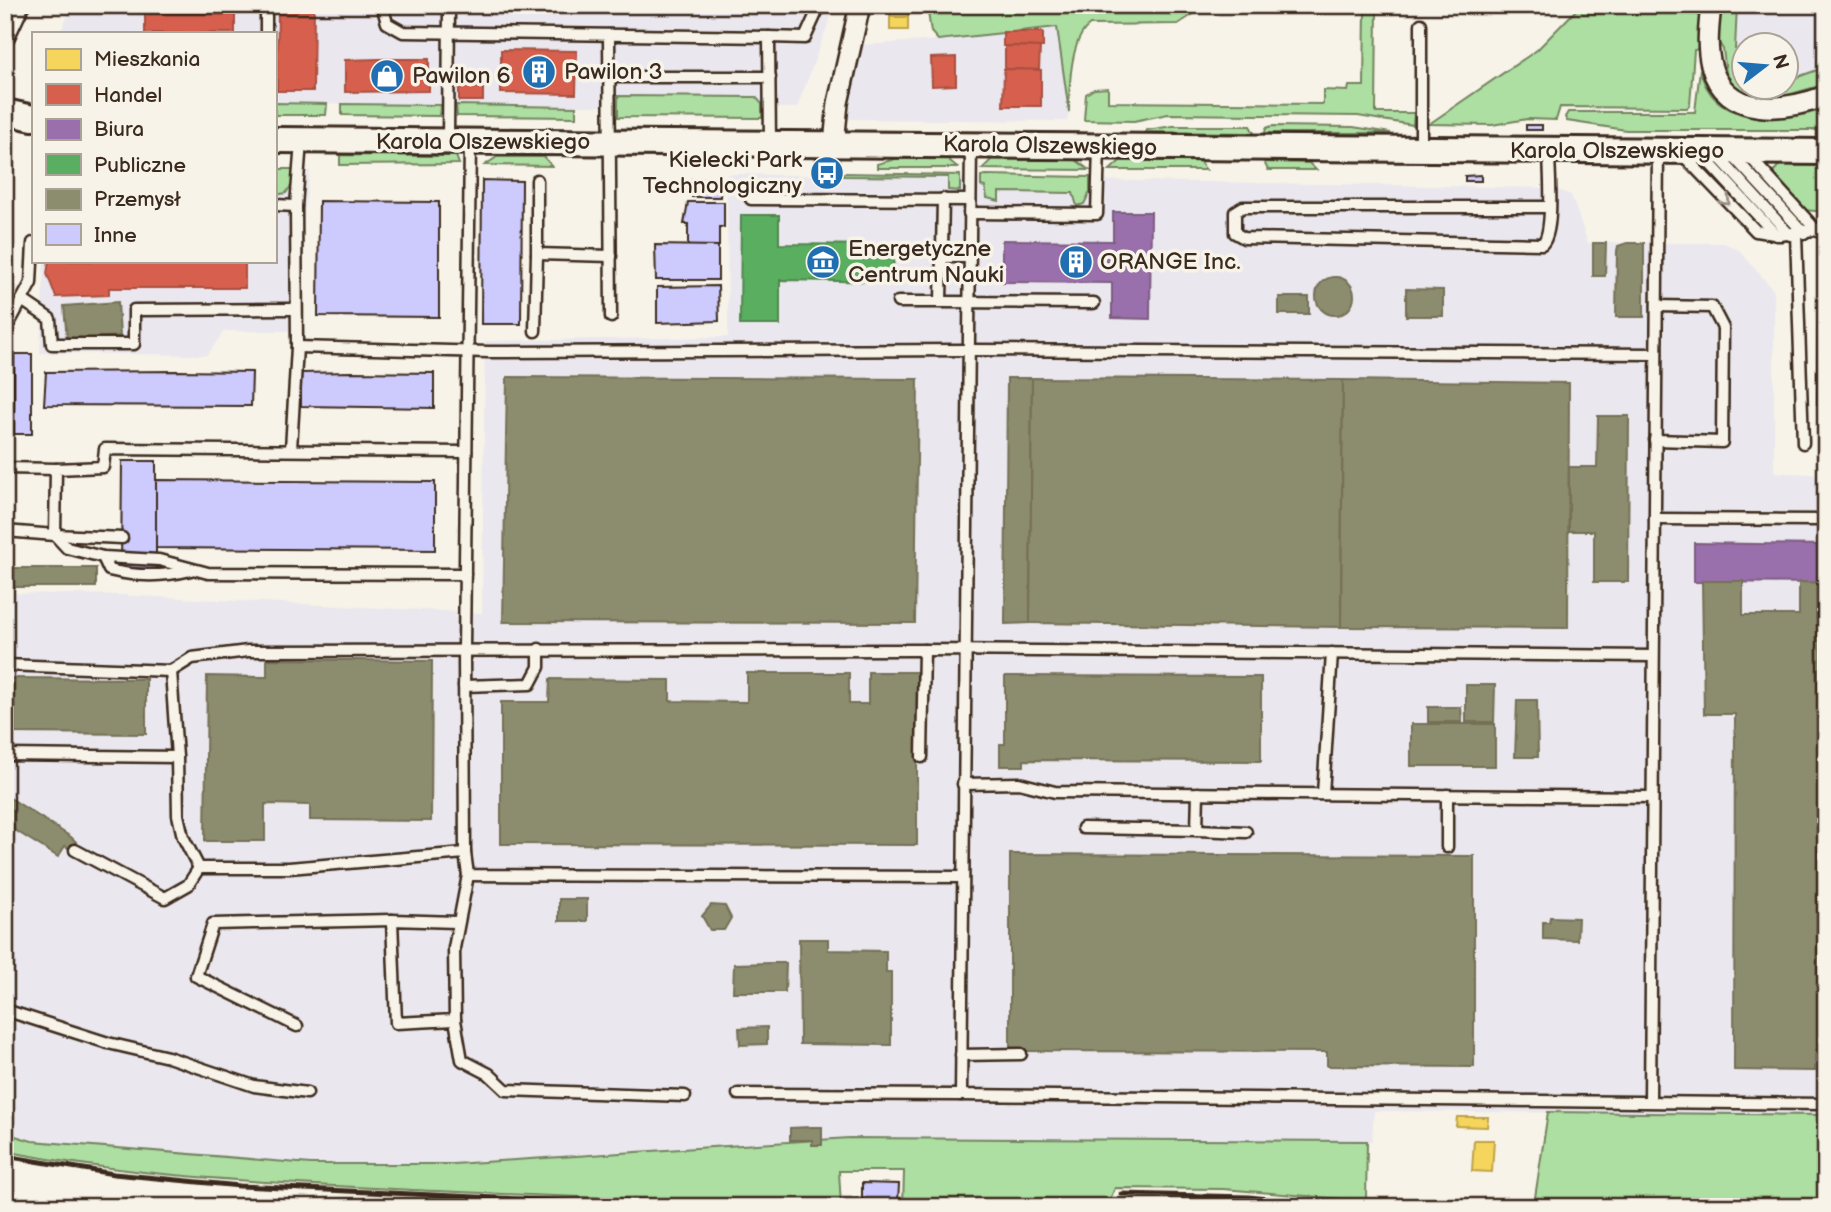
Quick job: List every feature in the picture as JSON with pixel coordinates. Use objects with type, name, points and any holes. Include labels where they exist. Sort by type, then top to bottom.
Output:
[{"type":"street","points":[[5,35],[19,5]]},
{"type":"street","points":[[834,144],[838,103],[860,5]]},
{"type":"street","points":[[1711,5],[1710,62],[1716,79],[1729,97],[1750,106],[1779,108],[1826,96]]},
{"type":"street","points":[[5,113],[32,118]]},
{"type":"street","name":"Karola Olszewskiego","points":[[276,140],[1826,152]]},
{"type":"lane","points":[[266,5],[266,32]]},
{"type":"lane","points":[[382,5],[387,23],[403,32],[805,38],[820,5]]},
{"type":"lane","points":[[449,5],[459,143],[467,349],[464,686],[465,853],[468,875],[456,922],[455,1020],[462,1060],[489,1074],[506,1090],[685,1096]]},
{"type":"lane","points":[[1421,24],[1421,150]]},
{"type":"lane","points":[[609,35],[611,317]]},
{"type":"lane","points":[[769,37],[770,144]]},
{"type":"lane","points":[[609,77],[770,77]]},
{"type":"lane","points":[[291,449],[297,347],[296,206],[301,141]]},
{"type":"lane","points":[[961,1095],[971,145]]},
{"type":"lane","points":[[969,213],[1097,214],[1098,146]]},
{"type":"lane","points":[[1549,151],[1549,207],[1548,238],[1539,244],[1244,238],[1235,233],[1233,223],[1235,212],[1243,207],[1549,207]]},
{"type":"lane","points":[[1704,152],[1821,229]]},
{"type":"lane","points":[[1704,152],[1797,234],[1803,443]]},
{"type":"lane","points":[[1704,152],[1756,230],[1776,235],[1821,229]]},
{"type":"lane","points":[[1704,152],[1776,235]]},
{"type":"lane","points":[[1650,1101],[1657,306],[1704,152]]},
{"type":"lane","points":[[535,331],[537,180]]},
{"type":"lane","points":[[751,199],[970,200]]},
{"type":"lane","points":[[941,302],[943,200]]},
{"type":"lane","points":[[276,205],[296,206]]},
{"type":"lane","points":[[537,254],[611,256]]},
{"type":"lane","points":[[942,257],[968,257]]},
{"type":"lane","points":[[5,331],[31,282],[32,262]]},
{"type":"lane","points":[[22,300],[50,319],[52,344],[134,344],[134,310],[295,309]]},
{"type":"lane","points":[[898,302],[1094,303]]},
{"type":"lane","points":[[1655,440],[1722,442],[1723,328],[1712,307],[1657,306]]},
{"type":"lane","points":[[297,347],[467,349],[489,352],[967,350],[1656,354]]},
{"type":"lane","points":[[5,468],[103,467],[104,449],[466,452]]},
{"type":"lane","points":[[56,469],[55,536],[67,548],[103,557],[159,560],[208,573],[464,574]]},
{"type":"lane","points":[[1655,519],[1826,520]]},
{"type":"lane","points":[[5,531],[122,538]]},
{"type":"lane","points":[[103,557],[109,570],[131,576],[170,575],[195,569]]},
{"type":"lane","points":[[5,665],[171,671],[192,658],[248,651],[464,649],[1653,656]]},
{"type":"lane","points":[[464,686],[530,684],[539,667],[539,649]]},
{"type":"lane","points":[[922,757],[924,650]]},
{"type":"lane","points":[[1323,794],[1332,653]]},
{"type":"lane","points":[[171,671],[178,815],[183,837],[198,868]]},
{"type":"lane","points":[[5,755],[177,757]]},
{"type":"lane","points":[[963,784],[1019,783],[1055,792],[1652,797]]},
{"type":"lane","points":[[1197,831],[1198,793]]},
{"type":"lane","points":[[1447,795],[1447,848]]},
{"type":"lane","points":[[1083,828],[1246,832]]},
{"type":"lane","points":[[75,850],[165,898],[188,885],[198,868]]},
{"type":"lane","points":[[198,868],[289,868],[465,853]]},
{"type":"lane","points":[[468,875],[963,877]]},
{"type":"lane","points":[[297,1026],[195,976],[214,924],[393,920],[456,922]]},
{"type":"lane","points":[[393,920],[396,1023],[455,1020]]},
{"type":"lane","points":[[5,1010],[95,1039],[168,1057],[254,1086],[307,1093]]},
{"type":"lane","points":[[961,1055],[1021,1055]]},
{"type":"lane","points":[[738,1094],[1826,1104]]},
{"type":"shaded area","points":[[72,5],[835,5],[797,108],[276,103],[276,32],[60,32]]},
{"type":"shaded area","points":[[1727,5],[1826,5],[1826,75],[1800,82],[1800,32],[1730,32]]},
{"type":"shaded area","points":[[1057,27],[1069,112],[1067,121],[843,119],[860,45],[938,40]]},
{"type":"shaded area","points":[[276,169],[310,171],[303,222],[302,331],[224,331],[207,355],[40,353],[44,262],[276,262]]},
{"type":"shaded area","points":[[727,174],[1553,188],[1571,195],[1588,243],[1724,243],[1739,250],[1774,291],[1774,472],[1826,475],[1826,1115],[1374,1111],[1372,1141],[849,1138],[453,1164],[311,1164],[32,1141],[5,1133],[5,593],[121,595],[482,613],[485,341],[728,337]]},
{"type":"green space","points":[[1377,5],[1376,113],[1414,113],[1413,125],[1358,116],[1168,114],[1134,121],[1084,120],[1086,94],[1094,89],[1108,88],[1108,102],[1323,104],[1323,90],[1348,91],[1349,86],[1364,86],[1365,9],[1206,6],[1178,24],[1090,25],[1078,41],[1075,52],[1070,78],[1069,112],[1057,27],[938,40],[931,32],[927,6]]},
{"type":"green space","points":[[1581,5],[1703,5],[1700,49],[1694,50],[1690,105],[1687,108],[1560,107],[1556,120],[1527,119],[1492,125],[1429,124],[1537,50]]},
{"type":"green space","points":[[1719,5],[1737,5],[1736,32],[1730,32],[1730,79],[1726,73],[1723,49],[1717,40]]},
{"type":"green space","points":[[1826,67],[1826,84],[1800,91],[1800,76]]},
{"type":"green space","points":[[1700,69],[1707,88],[1718,102],[1733,111],[1770,118],[1808,114],[1826,108],[1826,130],[1626,130],[1567,121],[1565,117],[1568,112],[1695,112]]},
{"type":"green space","points":[[618,96],[756,97],[762,104],[762,118],[618,117]]},
{"type":"green space","points":[[276,103],[327,104],[326,115],[276,115]]},
{"type":"green space","points":[[342,104],[440,105],[439,116],[342,115]]},
{"type":"green space","points":[[456,105],[576,107],[576,117],[457,116]]},
{"type":"green space","points":[[1173,126],[1250,126],[1254,133],[1146,132]]},
{"type":"green space","points":[[1353,127],[1391,133],[1265,133],[1266,128]]},
{"type":"green space","points":[[340,155],[456,156],[459,164],[340,165]]},
{"type":"green space","points":[[497,157],[544,157],[552,166],[485,165]]},
{"type":"green space","points":[[899,158],[948,159],[958,168],[877,168],[877,164]]},
{"type":"green space","points":[[992,159],[1076,160],[1089,170],[982,169]]},
{"type":"green space","points":[[1120,161],[1199,161],[1206,170],[1110,170]]},
{"type":"green space","points":[[1264,162],[1309,163],[1316,170],[1268,170]]},
{"type":"green space","points":[[1779,165],[1826,165],[1826,212],[1804,210],[1775,178],[1774,171]]},
{"type":"green space","points":[[276,169],[293,169],[293,183],[286,193],[276,195]]},
{"type":"green space","points":[[843,173],[960,175],[960,191],[948,190],[948,177],[843,176]]},
{"type":"green space","points":[[981,176],[1090,177],[1090,192],[1084,204],[1077,206],[1073,193],[999,192],[999,201],[987,198],[985,187],[981,186]]},
{"type":"green space","points":[[1548,1112],[1826,1115],[1826,1202],[1534,1204]]},
{"type":"green space","points":[[5,1133],[32,1141],[311,1164],[453,1164],[849,1138],[1367,1141],[1366,1201],[1223,1189],[1115,1188],[1107,1206],[903,1207],[904,1171],[839,1171],[841,1206],[309,1185],[207,1178],[55,1160],[5,1151]]},
{"type":"building: Mieszkania","points":[[890,5],[908,5],[908,17],[890,17]]},
{"type":"building: Mieszkania","points":[[890,17],[908,17],[908,30],[890,30]]},
{"type":"building: Mieszkania","points":[[1457,1117],[1488,1117],[1487,1127],[1456,1126]]},
{"type":"building: Mieszkania","points":[[1474,1140],[1494,1140],[1492,1172],[1472,1171]]},
{"type":"building: Handel","points":[[145,5],[235,5],[235,32],[145,32]]},
{"type":"building: Handel","points":[[278,5],[314,5],[313,91],[277,91]]},
{"type":"building: Handel","points":[[529,5],[765,6],[529,6]]},
{"type":"building: Handel","points":[[1003,32],[1043,32],[1043,47],[1003,46]]},
{"type":"building: Handel","points":[[1005,46],[1040,47],[1039,70],[1005,69]]},
{"type":"building: Handel","name":"Pawilon 3","points":[[501,50],[577,51],[576,94],[501,93]]},
{"type":"building: Handel","points":[[956,57],[956,85],[932,86],[931,58]]},
{"type":"building: Handel","name":"Pawilon 6","points":[[429,59],[429,91],[345,92],[345,60]]},
{"type":"building: Handel","points":[[1004,69],[1041,70],[1041,106],[1003,106]]},
{"type":"building: Handel","points":[[459,87],[483,87],[483,101],[459,101]]},
{"type":"building: Handel","points":[[49,262],[245,262],[245,288],[109,288],[109,295],[56,297],[47,274]]},
{"type":"building: Biura","name":"ORANGE Inc.","points":[[1113,212],[1151,212],[1150,319],[1112,318],[1112,283],[1002,282],[1002,240],[1113,241]]},
{"type":"building: Biura","points":[[1694,543],[1826,545],[1826,583],[1694,582]]},
{"type":"building: Publiczne","points":[[741,215],[779,215],[779,244],[894,245],[893,282],[780,280],[780,325],[740,325]]},
{"type":"building: Przemysł","points":[[1593,243],[1606,243],[1605,276],[1593,276]]},
{"type":"building: Przemysł","points":[[1644,243],[1644,317],[1616,317],[1617,251],[1618,246]]},
{"type":"building: Przemysł","points":[[1335,277],[1349,282],[1354,296],[1349,310],[1335,315],[1321,310],[1316,296],[1321,282]]},
{"type":"building: Przemysł","points":[[1406,289],[1443,290],[1443,316],[1406,316]]},
{"type":"building: Przemysł","points":[[1279,297],[1309,297],[1309,314],[1279,314]]},
{"type":"building: Przemysł","points":[[118,302],[120,336],[67,340],[64,306]]},
{"type":"building: Przemysł","points":[[507,377],[918,379],[915,623],[503,622]]},
{"type":"building: Przemysł","points":[[1007,378],[1032,378],[1030,623],[1005,624]]},
{"type":"building: Przemysł","points":[[1032,378],[1343,380],[1341,627],[1030,623]]},
{"type":"building: Przemysł","points":[[1343,380],[1569,383],[1568,628],[1341,627]]},
{"type":"building: Przemysł","points":[[1598,416],[1629,416],[1628,582],[1594,582],[1594,531],[1569,531],[1569,467],[1597,467]]},
{"type":"building: Przemysł","points":[[12,568],[96,568],[96,587],[12,587]]},
{"type":"building: Przemysł","points":[[1702,581],[1743,581],[1743,615],[1799,615],[1799,582],[1826,583],[1826,1050],[1815,1050],[1815,1071],[1734,1070],[1735,714],[1704,714]]},
{"type":"building: Przemysł","points":[[267,659],[432,661],[431,821],[310,820],[310,805],[265,804],[265,841],[205,841],[207,676],[267,677]]},
{"type":"building: Przemysł","points":[[868,672],[917,672],[917,845],[501,844],[501,702],[549,702],[550,679],[670,680],[670,701],[747,702],[747,673],[849,673],[849,704],[868,704]]},
{"type":"building: Przemysł","points":[[1005,676],[1261,677],[1261,761],[1024,760],[1024,766],[1000,766],[1000,744],[1005,744]]},
{"type":"building: Przemysł","points":[[5,678],[146,679],[146,734],[5,733]]},
{"type":"building: Przemysł","points":[[1466,685],[1495,685],[1494,722],[1466,722]]},
{"type":"building: Przemysł","points":[[1517,700],[1537,700],[1538,757],[1515,757]]},
{"type":"building: Przemysł","points":[[1428,707],[1461,707],[1462,722],[1428,722]]},
{"type":"building: Przemysł","points":[[1411,724],[1495,724],[1495,766],[1411,766]]},
{"type":"building: Przemysł","points":[[7,796],[71,837],[76,842],[71,850],[65,846],[58,857],[5,824]]},
{"type":"building: Przemysł","points":[[1010,854],[1474,856],[1474,1067],[1327,1066],[1327,1052],[1010,1051]]},
{"type":"building: Przemysł","points":[[559,899],[587,899],[587,921],[559,921]]},
{"type":"building: Przemysł","points":[[711,905],[725,906],[731,918],[724,930],[710,930],[702,916]]},
{"type":"building: Przemysł","points":[[1550,917],[1578,918],[1577,940],[1543,939],[1543,922],[1549,922]]},
{"type":"building: Przemysł","points":[[799,939],[828,939],[828,950],[886,951],[886,972],[891,972],[891,1045],[800,1044]]},
{"type":"building: Przemysł","points":[[786,963],[785,992],[733,992],[734,964]]},
{"type":"building: Przemysł","points":[[767,1027],[767,1044],[740,1045],[739,1028]]},
{"type":"building: Przemysł","points":[[822,1127],[822,1145],[812,1145],[812,1140],[790,1140],[790,1128]]},
{"type":"building: Inne","points":[[1526,125],[1542,125],[1542,130],[1526,130]]},
{"type":"building: Inne","points":[[819,170],[835,170],[835,175],[819,175]]},
{"type":"building: Inne","points":[[1481,175],[1481,181],[1465,181],[1465,176]]},
{"type":"building: Inne","points":[[692,179],[721,179],[720,197],[692,197]]},
{"type":"building: Inne","points":[[482,180],[522,181],[521,324],[481,324]]},
{"type":"building: Inne","points":[[319,201],[439,202],[439,317],[318,316]]},
{"type":"building: Inne","points":[[688,202],[724,202],[724,227],[719,227],[719,246],[688,246],[688,224],[684,224]]},
{"type":"building: Inne","points":[[655,245],[718,246],[718,280],[656,280]]},
{"type":"building: Inne","points":[[718,286],[719,321],[657,323],[657,287]]},
{"type":"building: Inne","points":[[1818,322],[1826,322],[1826,436],[1820,436],[1820,404],[1817,404]]},
{"type":"building: Inne","points":[[14,354],[32,354],[32,434],[14,434]]},
{"type":"building: Inne","points":[[46,372],[252,372],[251,406],[44,405]]},
{"type":"building: Inne","points":[[301,373],[434,373],[434,408],[301,406]]},
{"type":"building: Inne","points":[[122,461],[156,461],[156,571],[121,571]]},
{"type":"building: Inne","points":[[156,480],[435,482],[435,550],[156,548]]},
{"type":"building: Inne","points":[[862,1183],[899,1184],[898,1202],[862,1201]]},
{"type":"railway","points":[[5,1156],[114,1174],[240,1186],[690,1207]]},
{"type":"railway","points":[[1121,1194],[1249,1197],[1339,1207]]},
{"type":"place","name":"Pawilon 3","points":[[539,72]]},
{"type":"place","name":"Pawilon 6","points":[[387,76]]},
{"type":"place","name":"Kielecki Park Technologiczny","points":[[827,173]]},
{"type":"place","name":"Energetyczne Centrum Nauki","points":[[823,262]]},
{"type":"place","name":"ORANGE Inc.","points":[[1076,262]]}]
